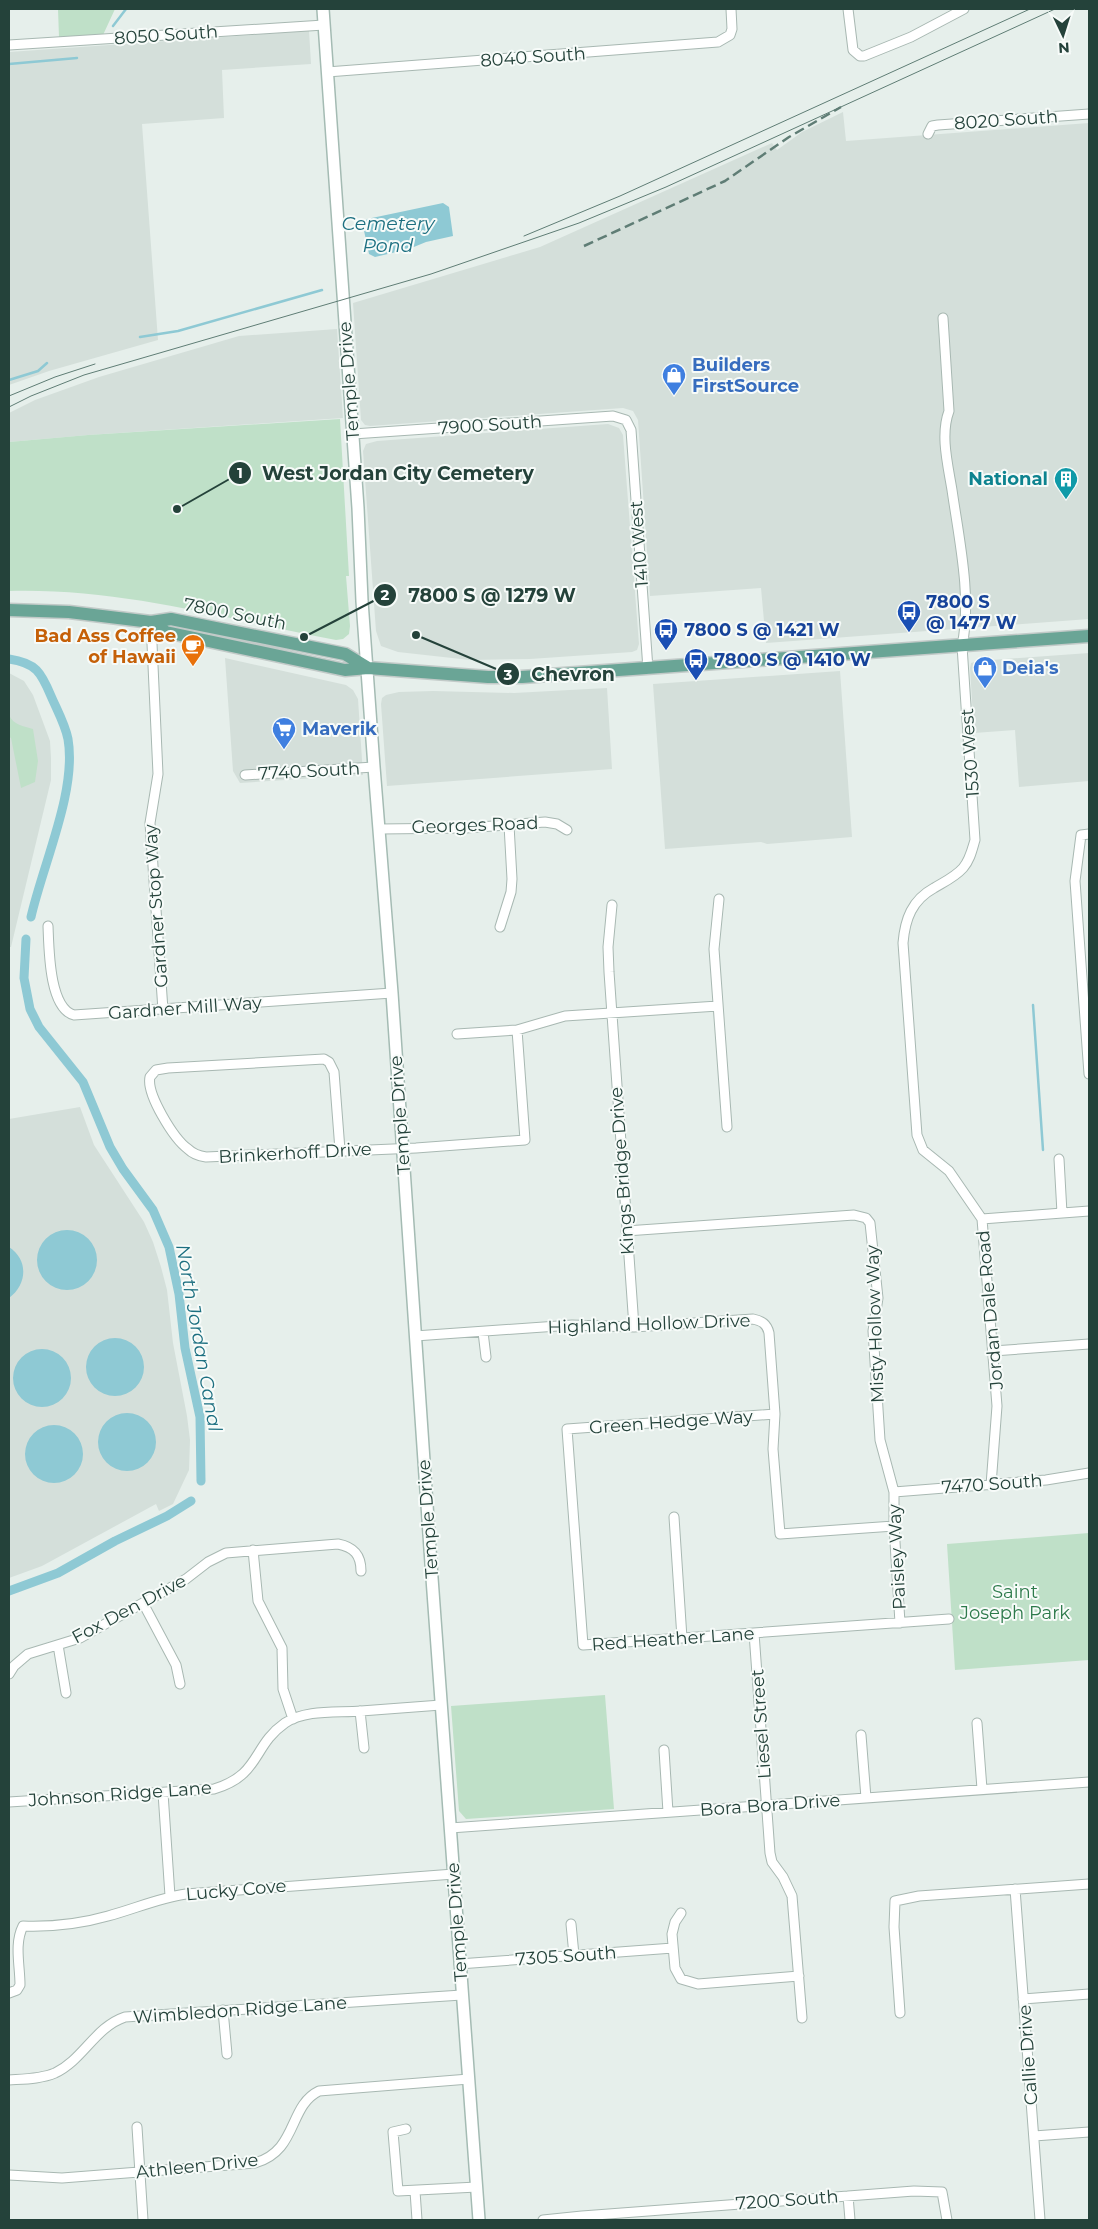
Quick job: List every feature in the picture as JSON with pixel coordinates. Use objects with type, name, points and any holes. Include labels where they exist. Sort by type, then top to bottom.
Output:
[{"type":"main road","name":"7800 South","points":[[9,610],[69,612],[151,622],[171,619],[345,654],[368,668],[488,677],[648,669],[1089,636]]},
{"type":"street","name":"Temple Drive","points":[[323,9],[374,767],[392,993],[401,1148],[479,2220]]},
{"type":"street","name":"8040 South","points":[[327,72],[704,44],[726,39],[732,29],[731,9]]},
{"type":"street","points":[[848,9],[851,43],[856,54],[864,56],[871,55],[911,37],[964,9]]},
{"type":"street","name":"8050 South","points":[[9,45],[324,25]]},
{"type":"street","name":"8020 South","points":[[928,134],[932,126],[938,125],[1089,114]]},
{"type":"street","name":"1530 West","points":[[929,1156],[920,1144],[916,1130],[902,943],[904,926],[911,908],[921,896],[950,879],[963,868],[971,855],[975,840],[962,646],[966,626],[961,544],[947,460],[945,423],[949,411],[943,318]]},
{"type":"street","name":"7900 South","points":[[352,434],[613,416],[626,420]]},
{"type":"street","name":"1410 West","points":[[626,420],[630,430],[648,669]]},
{"type":"street","name":"Gardner Stop Way","points":[[151,622],[158,774],[150,823],[163,1010]]},
{"type":"street","name":"7740 South","points":[[245,775],[374,767]]},
{"type":"street","name":"Georges Road","points":[[380,829],[466,828],[552,823],[567,830]]},
{"type":"street","points":[[500,928],[511,892],[512,879],[508,825]]},
{"type":"street","points":[[1085,834],[1075,881],[1089,1074]]},
{"type":"street","points":[[719,899],[714,949],[727,1127]]},
{"type":"street","name":"Kings Bridge Drive","points":[[612,905],[608,947],[611,1014],[634,1327]]},
{"type":"street","name":"Gardner Mill Way","points":[[48,926],[51,972],[60,1006],[66,1012],[80,1016],[392,993]]},
{"type":"street","points":[[1080,944],[1089,943]]},
{"type":"street","points":[[457,1034],[517,1030],[565,1016],[718,1006]]},
{"type":"street","name":"Brinkerhoff Drive","points":[[340,1150],[334,1072],[329,1062],[324,1059],[168,1068],[156,1070],[152,1074],[149,1082],[151,1092],[175,1135],[183,1145],[195,1154],[206,1158],[525,1140],[517,1030]]},
{"type":"street","name":"Jordan Dale Road","points":[[929,1156],[949,1171],[982,1219],[997,1424],[991,1485]]},
{"type":"street","points":[[1058,1159],[1062,1213]]},
{"type":"street","points":[[982,1219],[1089,1211]]},
{"type":"street","name":"Misty Hollow Way","points":[[626,1231],[854,1215],[866,1218],[870,1223],[872,1232],[878,1298],[873,1331],[880,1440],[894,1492]]},
{"type":"street","name":"Highland Hollow Drive","points":[[415,1336],[572,1325],[634,1327],[753,1319],[765,1323],[769,1333],[775,1414],[773,1449],[780,1534],[894,1526]]},
{"type":"street","points":[[483,1332],[486,1357]]},
{"type":"street","points":[[993,1351],[1089,1344]]},
{"type":"street","name":"Green Hedge Way","points":[[567,1429],[775,1414]]},
{"type":"street","name":"Red Heather Lane","points":[[567,1429],[583,1645],[949,1619]]},
{"type":"street","name":"7470 South","points":[[894,1492],[1061,1479],[1089,1473]]},
{"type":"street","name":"Paisley Way","points":[[894,1492],[894,1526],[900,1623]]},
{"type":"street","points":[[674,1517],[682,1638]]},
{"type":"street","name":"Fox Den Drive","points":[[9,1674],[14,1666],[28,1654],[80,1638],[186,1579],[216,1557],[237,1550],[338,1544],[349,1546],[356,1552],[361,1562],[361,1572]]},
{"type":"street","points":[[253,1550],[258,1600],[282,1648],[283,1689],[293,1719]]},
{"type":"street","points":[[143,1603],[176,1665],[180,1684]]},
{"type":"street","name":"Liesel Street","points":[[754,1633],[772,1862],[788,1886],[792,1896],[802,2018]]},
{"type":"street","points":[[58,1645],[66,1693]]},
{"type":"street","name":"Johnson Ridge Lane","points":[[9,1802],[214,1789],[230,1784],[249,1769],[275,1732],[293,1719],[314,1714],[441,1705]]},
{"type":"street","points":[[360,1711],[364,1748]]},
{"type":"street","points":[[977,1722],[982,1789]]},
{"type":"street","points":[[861,1735],[866,1798]]},
{"type":"street","points":[[664,1750],[668,1812]]},
{"type":"street","name":"Bora Bora Drive","points":[[450,1828],[1089,1782]]},
{"type":"street","points":[[163,1793],[170,1896]]},
{"type":"street","name":"Lucky Cove","points":[[13,1992],[20,1986],[18,1936],[23,1926],[45,1927],[90,1920],[170,1896],[209,1891],[454,1874]]},
{"type":"street","points":[[900,2013],[894,1901],[919,1896],[1089,1884]]},
{"type":"street","name":"Callie Drive","points":[[1015,1889],[1040,2220]]},
{"type":"street","points":[[681,1914],[675,1922],[673,1948],[678,1977],[685,1982],[698,1984],[799,1976]]},
{"type":"street","points":[[571,1924],[574,1955]]},
{"type":"street","name":"7305 South","points":[[460,1964],[673,1948]]},
{"type":"street","points":[[1023,1998],[1089,1994]]},
{"type":"street","name":"Wimbledon Ridge Lane","points":[[9,2080],[41,2077],[57,2072],[80,2053],[108,2025],[125,2017],[462,1995]]},
{"type":"street","points":[[223,2010],[227,2054]]},
{"type":"street","name":"Athleen Drive","points":[[9,2175],[48,2178],[240,2166],[262,2161],[275,2154],[281,2148],[308,2099],[319,2091],[469,2078]]},
{"type":"street","points":[[137,2127],[143,2220]]},
{"type":"street","points":[[406,2129],[393,2132],[398,2191],[477,2187]]},
{"type":"street","points":[[1034,2136],[1089,2132]]},
{"type":"street","points":[[415,2191],[417,2220]]},
{"type":"street","name":"7200 South","points":[[543,2220],[914,2191],[942,2192],[946,2220]]},
{"type":"street","points":[[848,2196],[850,2220]]},
{"type":"shaded area","points":[[309,31],[311,64],[222,70],[224,118],[142,124],[158,340],[49,371],[9,385],[9,52]]},
{"type":"shaded area","points":[[843,112],[846,141],[1089,123],[1089,619],[766,643],[761,588],[650,596],[638,420],[633,411],[623,408],[370,426],[365,425],[361,420],[353,303],[540,247],[772,143],[777,150],[802,132]]},
{"type":"shaded area","points":[[337,329],[343,418],[9,442],[9,413],[35,400],[99,377],[239,336]]},
{"type":"shaded area","points":[[608,424],[619,428],[623,435],[639,644],[637,650],[632,652],[530,659],[470,660],[398,652],[381,646],[376,631],[363,451],[366,444],[377,441]]},
{"type":"shaded area","points":[[1089,653],[1089,781],[1019,787],[1015,730],[974,733],[971,663]]},
{"type":"shaded area","points":[[225,658],[346,685],[353,690],[358,699],[363,775],[240,783],[233,771]]},
{"type":"shaded area","points":[[840,671],[852,837],[767,844],[761,842],[665,849],[653,684]]},
{"type":"shaded area","points":[[9,673],[24,681],[33,695],[50,741],[51,758],[51,780],[11,947],[9,947]]},
{"type":"shaded area","points":[[607,688],[612,769],[387,786],[381,704],[382,698],[386,695],[399,692],[514,693]]},
{"type":"shaded area","points":[[80,1107],[94,1145],[144,1222],[161,1267],[167,1290],[173,1343],[187,1416],[190,1440],[189,1470],[173,1504],[159,1511],[156,1504],[42,1566],[9,1578],[9,1119]]},
{"type":"green space","points":[[58,9],[115,9],[103,35],[59,37]]},
{"type":"green space","points":[[340,419],[349,576],[346,576],[350,626],[349,634],[343,639],[336,640],[174,606],[93,594],[9,591],[9,442],[88,435]]},
{"type":"green space","points":[[9,715],[16,723],[33,729],[38,761],[35,782],[21,788],[11,738],[9,737]]},
{"type":"green space","name":"Saint Joseph Park","points":[[1089,1533],[1089,1660],[955,1670],[947,1544]]},
{"type":"green space","points":[[605,1695],[614,1809],[466,1819],[459,1811],[451,1706]]},
{"type":"water","name":"Cemetery Pond","points":[[443,203],[449,207],[453,236],[375,257],[369,254],[363,226],[367,219]]},
{"type":"water","points":[[67,1230],[83,1235],[88,1239],[92,1244],[97,1260],[92,1276],[88,1281],[83,1285],[67,1290],[51,1285],[46,1281],[42,1276],[37,1260],[42,1244],[46,1239],[51,1235]]},
{"type":"water","points":[[9,1247],[20,1259],[23,1265],[23,1272],[19,1286],[9,1298]]},
{"type":"water","points":[[109,1338],[121,1338],[131,1342],[140,1351],[144,1373],[136,1388],[121,1396],[109,1396],[99,1392],[90,1383],[86,1373],[86,1361],[90,1351],[99,1342]]},
{"type":"water","points":[[36,1349],[48,1349],[58,1353],[67,1362],[71,1384],[63,1399],[48,1407],[36,1407],[26,1403],[17,1394],[13,1384],[13,1372],[17,1362],[26,1353]]},
{"type":"water","points":[[121,1413],[133,1413],[143,1417],[152,1426],[156,1448],[148,1463],[133,1471],[121,1471],[111,1467],[102,1458],[98,1448],[98,1436],[102,1426],[111,1417]]},
{"type":"water","points":[[48,1425],[60,1425],[70,1429],[79,1438],[83,1460],[75,1475],[60,1483],[48,1483],[38,1479],[29,1470],[25,1460],[25,1448],[29,1438],[38,1429]]},
{"type":"waterway","points":[[113,26],[126,9]]},
{"type":"waterway","points":[[9,64],[77,58]]},
{"type":"waterway","points":[[140,337],[178,331],[322,290]]},
{"type":"waterway","points":[[9,380],[38,371],[47,363]]},
{"type":"waterway","name":"North Jordan Canal","points":[[9,659],[32,666],[40,675],[61,717],[68,739],[68,781],[57,828],[31,917]]},
{"type":"waterway","name":"North Jordan Canal","points":[[26,939],[24,978],[30,1009],[39,1027],[83,1082],[110,1147],[123,1169],[153,1210],[169,1247],[179,1294],[185,1348],[200,1417],[201,1481]]},
{"type":"waterway","points":[[1033,1005],[1043,1150]]},
{"type":"waterway","name":"North Jordan Canal","points":[[9,1591],[58,1573],[115,1541],[167,1516],[191,1501]]},
{"type":"tram line","points":[[524,236],[620,196],[1030,9]]},
{"type":"tram line","points":[[9,407],[84,375],[431,274],[579,223],[666,187],[1055,9]]},
{"type":"tram line","points":[[9,396],[55,377],[95,364]]},
{"type":"railway","points":[[584,246],[725,181],[789,137],[841,107]]},
{"type":"place","name":"Builders FirstSource","points":[[674,396]]},
{"type":"place","name":"National","points":[[1066,500]]},
{"type":"place","name":"West Jordan City Cemetery","points":[[177,509]]},
{"type":"place","name":"7800 S @ 1477 W","points":[[909,633]]},
{"type":"place","name":"Chevron","points":[[416,635]]},
{"type":"place","name":"7800 S @ 1279 W","points":[[304,637]]},
{"type":"place","name":"7800 S @ 1421 W","points":[[666,651]]},
{"type":"place","name":"Bad Ass Coffee of Hawaii","points":[[193,667]]},
{"type":"place","name":"7800 S @ 1410 W","points":[[696,681]]},
{"type":"place","name":"Deia's","points":[[985,689]]},
{"type":"place","name":"Maverik","points":[[284,750]]}]
